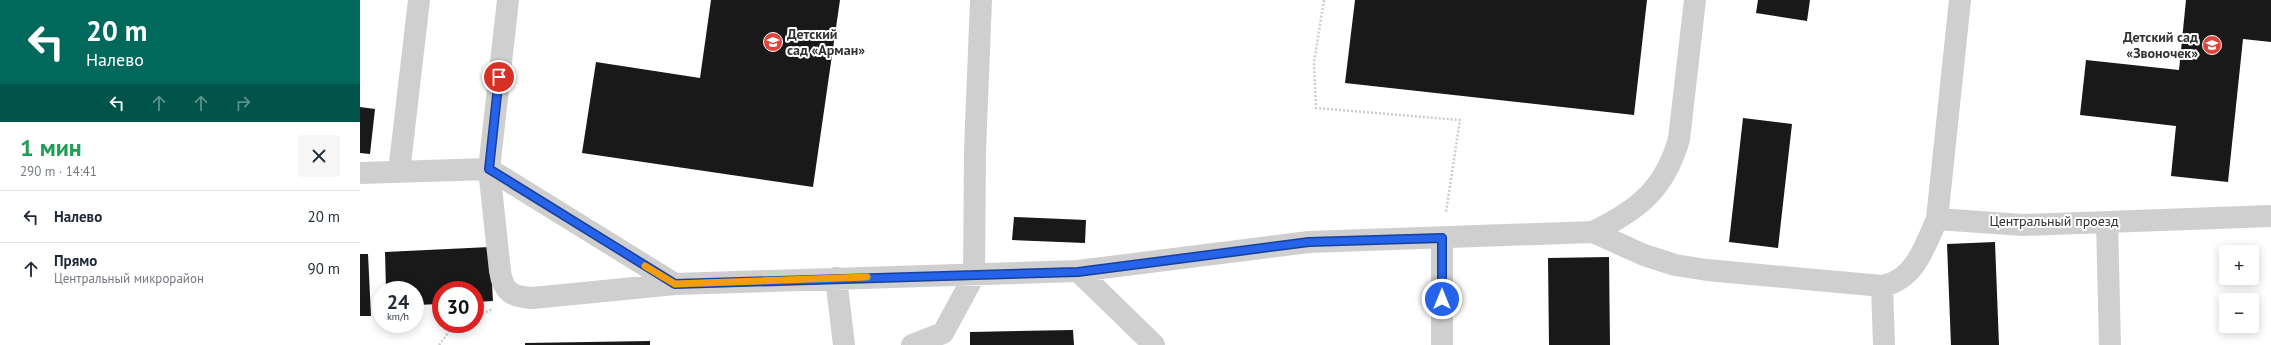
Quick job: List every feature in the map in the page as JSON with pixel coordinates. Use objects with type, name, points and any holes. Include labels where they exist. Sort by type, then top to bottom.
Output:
[{"type":"street","points":[[399,172],[419,0]]},
{"type":"street","points":[[508,0],[489,169],[502,283],[509,292],[519,297],[533,298],[675,284],[836,278],[974,276],[1078,272],[1309,242],[1594,232],[1619,219],[1641,204],[1666,174],[1674,156],[1679,139],[1695,0]]},
{"type":"street","points":[[912,345],[943,333],[974,276],[974,151],[981,0]]},
{"type":"street","points":[[1594,232],[1644,255],[1675,265],[1707,270],[1882,286],[1894,284],[1911,269],[1917,261],[1937,219],[1960,0]]},
{"type":"street","points":[[360,173],[489,169],[675,284]]},
{"type":"street","name":"Центральный проезд","points":[[1937,219],[2023,225],[2271,216]]},
{"type":"street","points":[[2107,222],[2110,345]]},
{"type":"street","points":[[1442,238],[1442,345]]},
{"type":"street","points":[[1078,272],[1154,345]]},
{"type":"street","points":[[836,278],[844,345]]},
{"type":"street","points":[[1882,286],[1884,345]]},
{"type":"path","points":[[1324,0],[1314,62],[1316,108],[1460,120],[1442,238]]},
{"type":"path","points":[[439,345],[448,333]]},
{"type":"building","points":[[711,0],[840,0],[813,187],[582,153],[596,62],[700,78]]},
{"type":"building","points":[[1355,0],[1647,0],[1634,115],[1345,83]]},
{"type":"building","points":[[1758,0],[1810,0],[1807,21],[1756,13]]},
{"type":"building","points":[[2186,0],[2271,0],[2271,42],[2243,39],[2228,182],[2171,176],[2176,126],[2080,115],[2086,60],[2179,70]]},
{"type":"building","points":[[360,107],[375,109],[370,154],[360,153]]},
{"type":"building","points":[[1743,118],[1792,124],[1778,248],[1729,242]]},
{"type":"building","points":[[1014,217],[1086,220],[1085,243],[1012,240]]},
{"type":"building","points":[[1995,242],[1999,345],[1951,345],[1947,244]]},
{"type":"building","points":[[490,247],[493,301],[484,302],[484,281],[432,281],[432,304],[424,305],[424,281],[386,281],[385,252]]},
{"type":"building","points":[[360,254],[368,254],[371,316],[360,316]]},
{"type":"building","points":[[1609,257],[1610,345],[1549,345],[1548,258]]},
{"type":"building","points":[[1073,330],[1074,345],[970,345],[970,332]]},
{"type":"building","points":[[650,341],[650,345],[525,345],[525,343]]},
{"type":"slow traffic","points":[[645,266],[675,284],[867,277]]},
{"type":"place","name":"Детский сад «Арман»","points":[[773,42]]},
{"type":"place","name":"Детский сад «Звоночек»","points":[[2212,45]]},
{"type":"route","points":[[499,77],[489,169],[675,284],[836,278],[974,276],[1078,272],[1309,242],[1442,238],[1442,299]]}]
